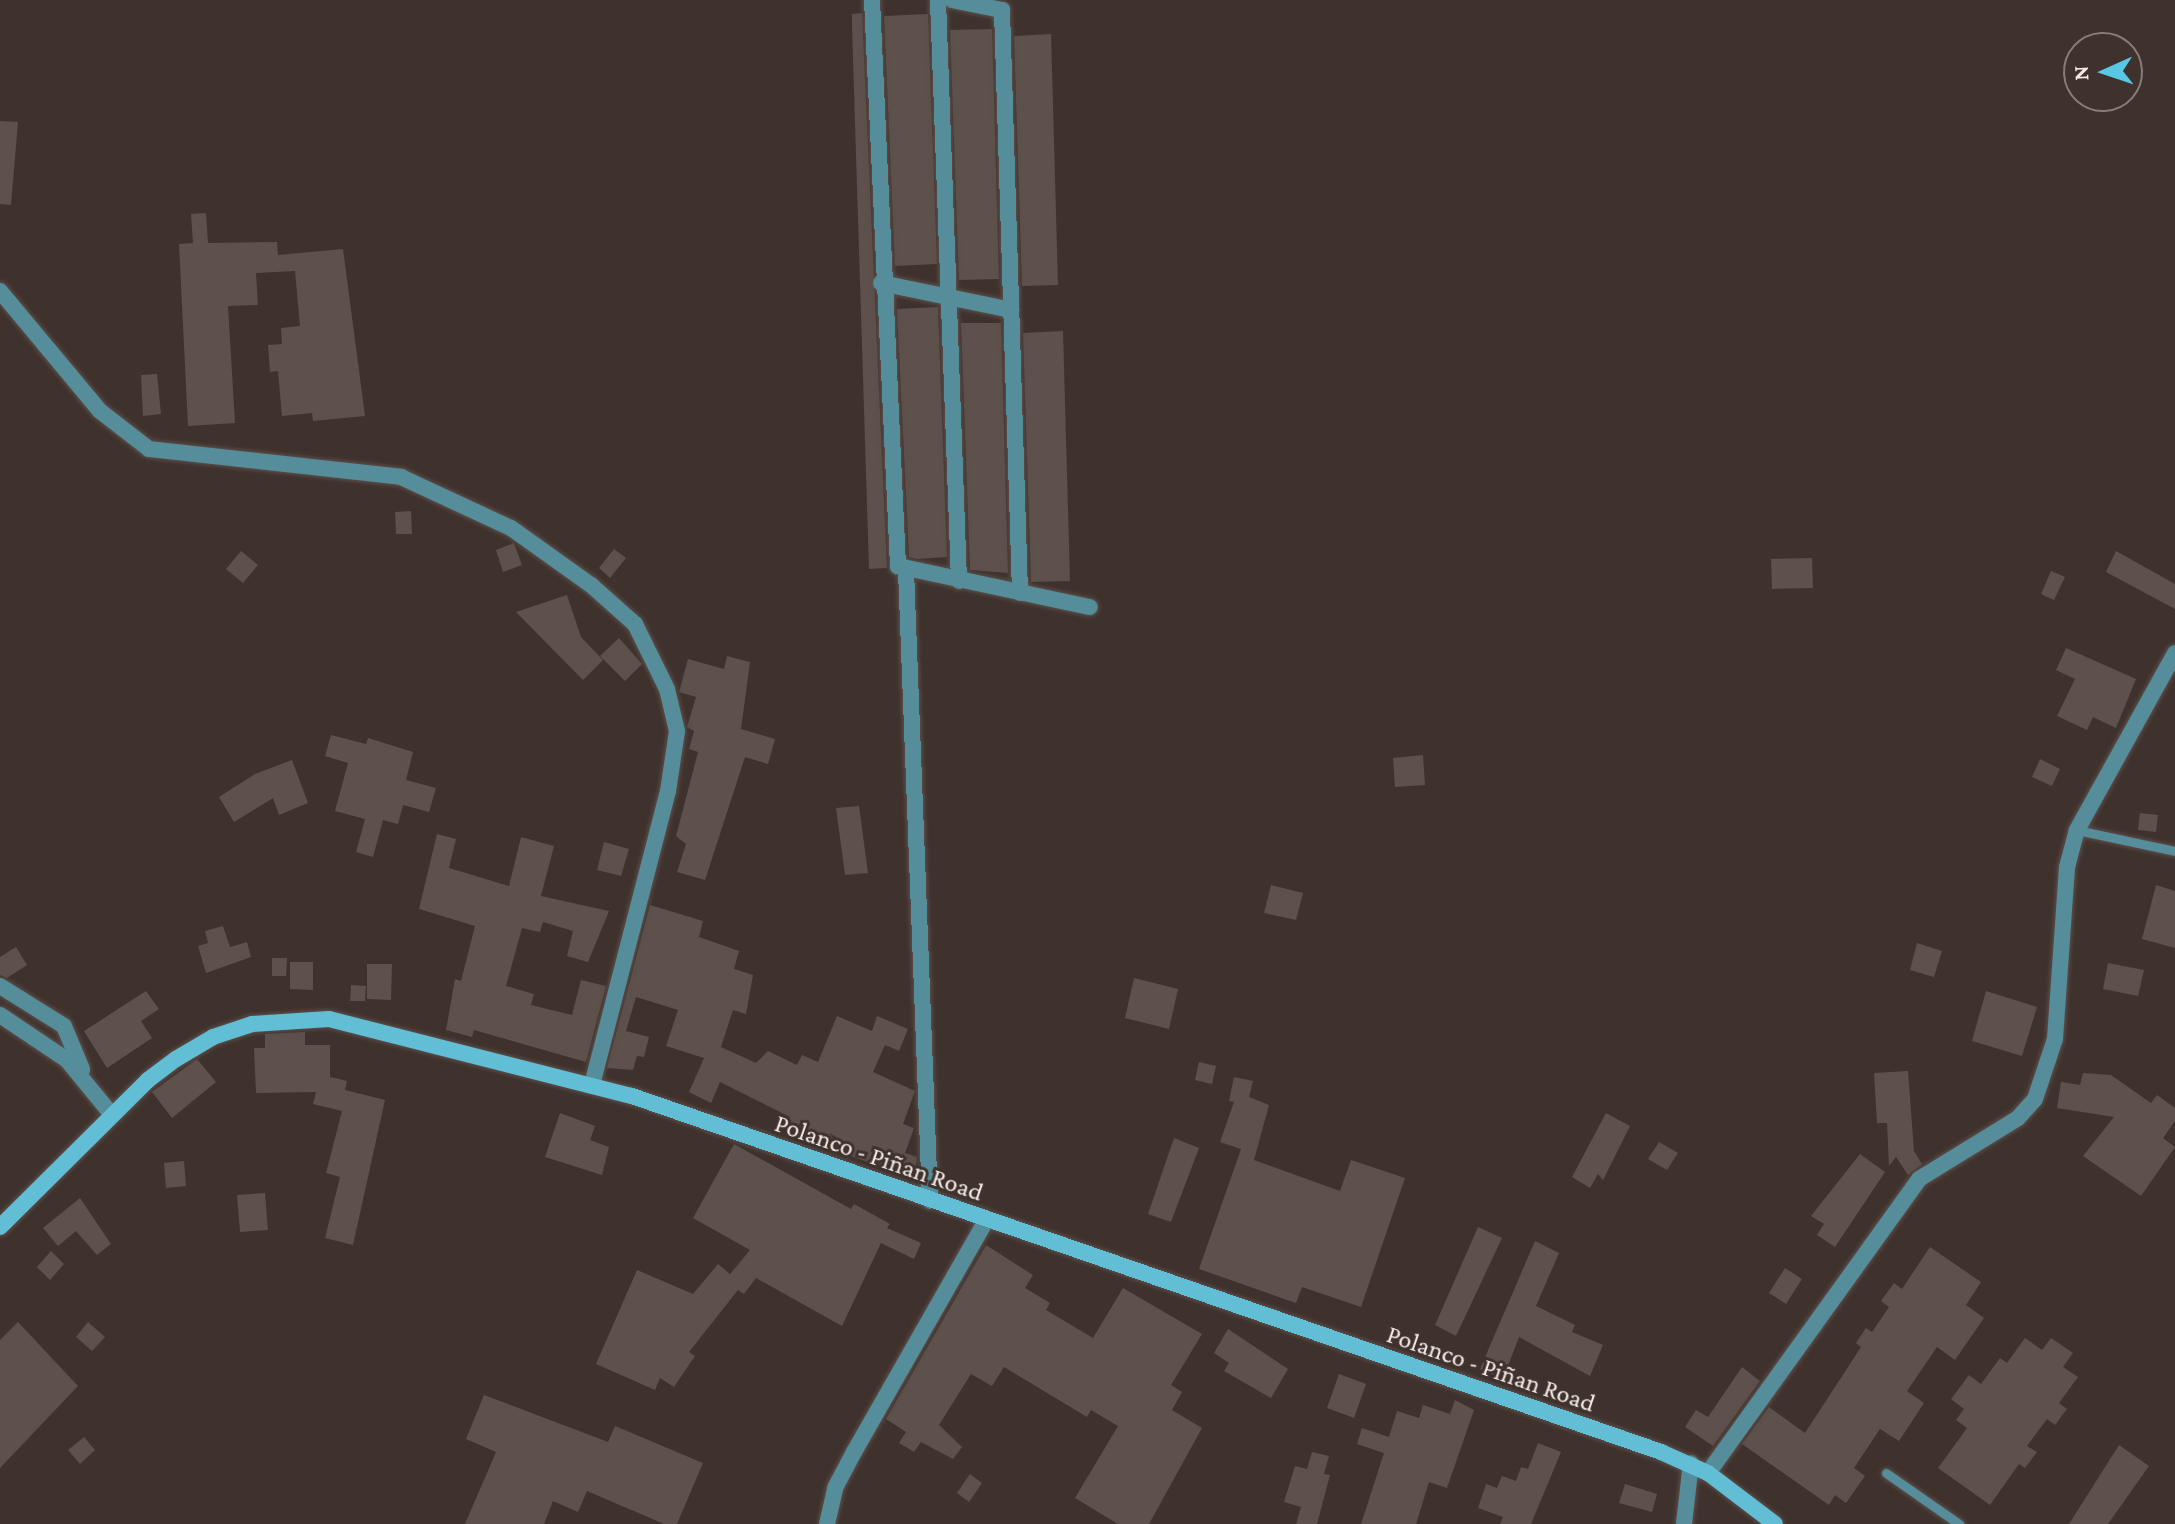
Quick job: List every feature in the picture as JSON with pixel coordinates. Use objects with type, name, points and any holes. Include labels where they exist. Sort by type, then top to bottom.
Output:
[{"type":"main road","name":"Polanco - Piñan Road","points":[[0,1227],[148,1080],[213,1037],[286,1019],[329,1019],[592,1084],[1691,1463],[1775,1524]]},
{"type":"street","points":[[872,0],[881,283],[896,560],[906,570],[1090,607]]},
{"type":"street","points":[[938,0],[959,581]]},
{"type":"street","points":[[952,0],[1002,10],[1020,593]]},
{"type":"street","points":[[881,283],[1011,310]]},
{"type":"street","points":[[0,291],[100,411],[149,449],[401,477],[511,528],[591,585],[635,624],[658,665],[677,731],[668,791],[592,1084]]},
{"type":"street","points":[[906,570],[930,1201]]},
{"type":"street","points":[[1708,1473],[1919,1179],[2018,1118],[2035,1099],[2055,1039],[2067,867],[2077,830],[2175,653]]},
{"type":"street","points":[[0,986],[64,1026],[91,1089]]},
{"type":"street","points":[[0,1015],[67,1060],[112,1115]]},
{"type":"street","points":[[827,1524],[835,1488],[986,1221]]},
{"type":"street","points":[[1684,1524],[1691,1463]]},
{"type":"lane","points":[[2077,830],[2175,851]]},
{"type":"lane","points":[[1886,1473],[1959,1524]]},
{"type":"building","points":[[862,13],[887,568],[869,569],[852,27],[852,14]]},
{"type":"building","points":[[928,14],[937,264],[895,266],[884,16]]},
{"type":"building","points":[[992,29],[999,279],[959,280],[950,30]]},
{"type":"building","points":[[1051,34],[1058,285],[1022,286],[1014,36]]},
{"type":"building","points":[[0,121],[18,122],[11,205],[0,204]]},
{"type":"building","points":[[206,213],[208,243],[277,242],[278,255],[343,249],[365,416],[313,421],[312,413],[282,416],[278,371],[270,372],[268,345],[282,344],[281,328],[300,326],[295,271],[256,273],[258,305],[228,306],[235,423],[188,426],[179,244],[193,243],[191,214]]},
{"type":"building","points":[[938,307],[947,557],[917,559],[909,557],[897,309]]},
{"type":"building","points":[[961,323],[1001,323],[1008,573],[970,570]]},
{"type":"building","points":[[1063,331],[1070,581],[1031,582],[1023,333]]},
{"type":"building","points":[[157,374],[161,414],[143,416],[141,375]]},
{"type":"building","points":[[411,511],[412,534],[396,534],[395,512]]},
{"type":"building","points":[[514,543],[522,565],[503,572],[496,550]]},
{"type":"building","points":[[614,549],[626,558],[610,578],[599,568]]},
{"type":"building","points":[[241,551],[258,565],[243,583],[226,569]]},
{"type":"building","points":[[2116,551],[2175,584],[2175,609],[2106,572]]},
{"type":"building","points":[[1812,558],[1813,588],[1772,589],[1771,559]]},
{"type":"building","points":[[2051,571],[2065,577],[2054,600],[2041,594]]},
{"type":"building","points":[[567,595],[581,637],[603,660],[583,680],[516,612]]},
{"type":"building","points":[[619,638],[642,664],[625,681],[600,656]]},
{"type":"building","points":[[2066,648],[2136,679],[2116,728],[2093,717],[2087,730],[2057,716],[2075,679],[2056,670]]},
{"type":"building","points":[[727,656],[750,662],[741,729],[775,739],[768,764],[745,757],[705,880],[677,872],[686,844],[676,836],[698,752],[689,749],[694,731],[687,727],[696,697],[679,692],[688,659],[724,669]]},
{"type":"building","points":[[331,735],[366,744],[368,738],[413,752],[406,780],[436,788],[429,812],[403,805],[398,824],[383,820],[373,857],[356,852],[365,819],[335,811],[348,763],[325,756]]},
{"type":"building","points":[[1423,755],[1425,785],[1395,787],[1393,758]]},
{"type":"building","points":[[2040,759],[2060,769],[2052,786],[2032,777]]},
{"type":"building","points":[[292,760],[308,803],[279,815],[273,798],[234,822],[219,797],[255,774]]},
{"type":"building","points":[[859,806],[868,873],[845,875],[836,808]]},
{"type":"building","points":[[2140,813],[2158,815],[2156,832],[2138,830]]},
{"type":"building","points":[[437,834],[456,839],[449,868],[509,886],[521,837],[554,846],[541,896],[609,911],[588,962],[567,956],[573,931],[543,922],[540,932],[522,928],[506,986],[534,994],[531,1005],[572,1015],[581,980],[606,986],[586,1062],[474,1030],[472,1037],[446,1030],[455,979],[461,981],[475,926],[419,909]]},
{"type":"building","points":[[604,842],[629,849],[621,876],[597,870]]},
{"type":"building","points":[[1271,885],[1303,893],[1296,920],[1264,913]]},
{"type":"building","points":[[2156,885],[2175,891],[2175,948],[2142,939]]},
{"type":"building","points":[[650,905],[703,921],[699,937],[739,951],[734,969],[753,975],[746,1014],[733,1010],[721,1047],[756,1063],[768,1051],[797,1065],[802,1055],[818,1062],[837,1016],[872,1031],[877,1016],[908,1029],[899,1051],[885,1045],[873,1072],[915,1091],[903,1124],[914,1128],[905,1153],[917,1157],[915,1178],[815,1144],[817,1139],[786,1126],[790,1117],[720,1082],[711,1103],[689,1092],[704,1058],[666,1046],[678,1010],[636,997],[626,1031],[649,1037],[644,1057],[637,1056],[633,1070],[607,1068]]},
{"type":"building","points":[[223,926],[230,947],[247,942],[251,957],[206,973],[198,946],[208,943],[205,931]]},
{"type":"building","points":[[1917,943],[1942,951],[1934,977],[1910,970]]},
{"type":"building","points":[[16,947],[27,965],[7,978],[0,975],[0,957]]},
{"type":"building","points":[[272,958],[287,958],[286,976],[272,976]]},
{"type":"building","points":[[290,962],[313,962],[313,990],[290,989]]},
{"type":"building","points":[[2108,963],[2144,970],[2138,996],[2103,989]]},
{"type":"building","points":[[367,964],[392,964],[391,1000],[367,999]]},
{"type":"building","points":[[1134,978],[1178,989],[1169,1029],[1125,1018]]},
{"type":"building","points":[[351,985],[366,986],[365,1001],[350,1001]]},
{"type":"building","points":[[146,991],[159,1009],[141,1021],[152,1038],[107,1068],[84,1031]]},
{"type":"building","points":[[1986,991],[2037,1007],[2022,1056],[1972,1041]]},
{"type":"building","points":[[305,1032],[305,1045],[330,1045],[330,1077],[347,1081],[345,1090],[385,1100],[353,1245],[325,1238],[340,1177],[326,1173],[342,1111],[313,1104],[316,1092],[256,1093],[254,1048],[265,1048],[265,1034]]},
{"type":"building","points":[[197,1059],[216,1082],[172,1118],[152,1092]]},
{"type":"building","points":[[1199,1062],[1216,1066],[1212,1084],[1195,1080]]},
{"type":"building","points":[[1908,1071],[1914,1151],[1922,1164],[1908,1175],[1896,1157],[1889,1166],[1887,1123],[1877,1123],[1874,1073]]},
{"type":"building","points":[[2083,1073],[2111,1075],[2151,1103],[2157,1095],[2175,1108],[2175,1121],[2163,1138],[2175,1147],[2141,1196],[2083,1156],[2114,1117],[2057,1108],[2061,1082],[2080,1085]]},
{"type":"building","points":[[1234,1077],[1253,1081],[1249,1097],[1269,1105],[1254,1160],[1340,1191],[1351,1160],[1405,1178],[1361,1307],[1302,1287],[1296,1303],[1199,1269],[1241,1149],[1220,1142],[1234,1102],[1229,1101]]},
{"type":"building","points":[[560,1113],[595,1126],[590,1140],[609,1147],[602,1175],[545,1157]]},
{"type":"building","points":[[1606,1113],[1630,1126],[1603,1180],[1598,1174],[1590,1188],[1572,1177]]},
{"type":"building","points":[[1174,1138],[1199,1148],[1171,1222],[1148,1214]]},
{"type":"building","points":[[1659,1142],[1678,1153],[1667,1170],[1648,1159]]},
{"type":"building","points":[[734,1144],[851,1209],[854,1204],[890,1224],[887,1228],[921,1243],[914,1259],[881,1243],[842,1326],[756,1278],[744,1294],[738,1290],[689,1352],[695,1356],[674,1387],[660,1378],[655,1390],[596,1364],[637,1270],[693,1294],[718,1264],[730,1274],[750,1250],[693,1218]]},
{"type":"building","points":[[1860,1154],[1885,1172],[1835,1247],[1817,1235],[1824,1224],[1811,1216]]},
{"type":"building","points":[[184,1161],[186,1186],[166,1188],[164,1163]]},
{"type":"building","points":[[265,1193],[268,1230],[240,1232],[237,1195]]},
{"type":"building","points":[[80,1198],[111,1244],[97,1255],[76,1231],[58,1246],[43,1228]]},
{"type":"building","points":[[1478,1227],[1502,1238],[1456,1336],[1435,1325]]},
{"type":"building","points":[[1535,1241],[1559,1253],[1536,1306],[1575,1325],[1572,1332],[1603,1345],[1590,1376],[1519,1337],[1503,1379],[1480,1369]]},
{"type":"building","points":[[986,1245],[1033,1275],[1025,1288],[1050,1303],[1046,1310],[1093,1338],[1123,1288],[1202,1334],[1171,1385],[1182,1392],[1172,1410],[1202,1428],[1149,1524],[1118,1524],[1075,1498],[1118,1426],[1091,1410],[1087,1417],[1004,1367],[992,1386],[971,1374],[939,1425],[962,1447],[953,1459],[921,1442],[914,1452],[899,1443],[906,1432],[886,1419]]},
{"type":"building","points":[[1930,1247],[1981,1282],[1966,1305],[1984,1318],[1955,1360],[1937,1347],[1907,1391],[1924,1403],[1899,1441],[1880,1429],[1854,1468],[1865,1476],[1846,1503],[1835,1495],[1829,1505],[1742,1444],[1769,1407],[1805,1433],[1861,1347],[1856,1343],[1866,1328],[1872,1332],[1889,1307],[1881,1301],[1894,1283],[1902,1289]]},
{"type":"building","points":[[51,1251],[64,1264],[50,1280],[37,1267]]},
{"type":"building","points":[[1785,1268],[1802,1279],[1786,1304],[1769,1293]]},
{"type":"building","points":[[18,1322],[78,1386],[0,1468],[0,1340]]},
{"type":"building","points":[[88,1322],[105,1337],[92,1351],[76,1337]]},
{"type":"building","points":[[1228,1329],[1288,1369],[1271,1398],[1224,1371],[1229,1363],[1214,1353]]},
{"type":"building","points":[[2025,1338],[2042,1350],[2051,1338],[2073,1353],[2063,1367],[2078,1377],[2059,1403],[2067,1409],[2055,1425],[2047,1419],[2027,1446],[2037,1452],[2025,1468],[2019,1464],[1990,1505],[1938,1468],[1967,1428],[1956,1420],[1964,1409],[1951,1399],[1969,1375],[1981,1384],[2000,1358],[2007,1363]]},
{"type":"building","points":[[1742,1367],[1760,1381],[1713,1446],[1685,1427],[1696,1410],[1708,1417]]},
{"type":"building","points":[[1339,1374],[1366,1384],[1354,1418],[1327,1408]]},
{"type":"building","points":[[484,1395],[608,1442],[615,1426],[703,1463],[677,1524],[664,1524],[587,1491],[578,1512],[553,1501],[544,1524],[465,1524],[496,1452],[466,1439]]},
{"type":"building","points":[[1455,1400],[1474,1410],[1447,1488],[1429,1482],[1416,1524],[1361,1524],[1384,1453],[1357,1444],[1362,1428],[1389,1437],[1397,1411],[1419,1418],[1423,1405],[1450,1414]]},
{"type":"building","points":[[84,1437],[95,1450],[80,1464],[68,1450]]},
{"type":"building","points":[[1538,1443],[1561,1452],[1531,1524],[1500,1524],[1503,1517],[1478,1508],[1486,1484],[1497,1488],[1502,1476],[1516,1481],[1521,1467],[1528,1469]]},
{"type":"building","points":[[2119,1445],[2149,1466],[2108,1524],[2069,1524]]},
{"type":"building","points":[[1312,1452],[1329,1456],[1324,1474],[1330,1475],[1317,1524],[1296,1524],[1301,1507],[1284,1502],[1295,1466],[1307,1469]]},
{"type":"building","points":[[970,1474],[982,1483],[969,1502],[957,1493]]},
{"type":"building","points":[[1625,1484],[1657,1494],[1652,1512],[1619,1503]]}]
